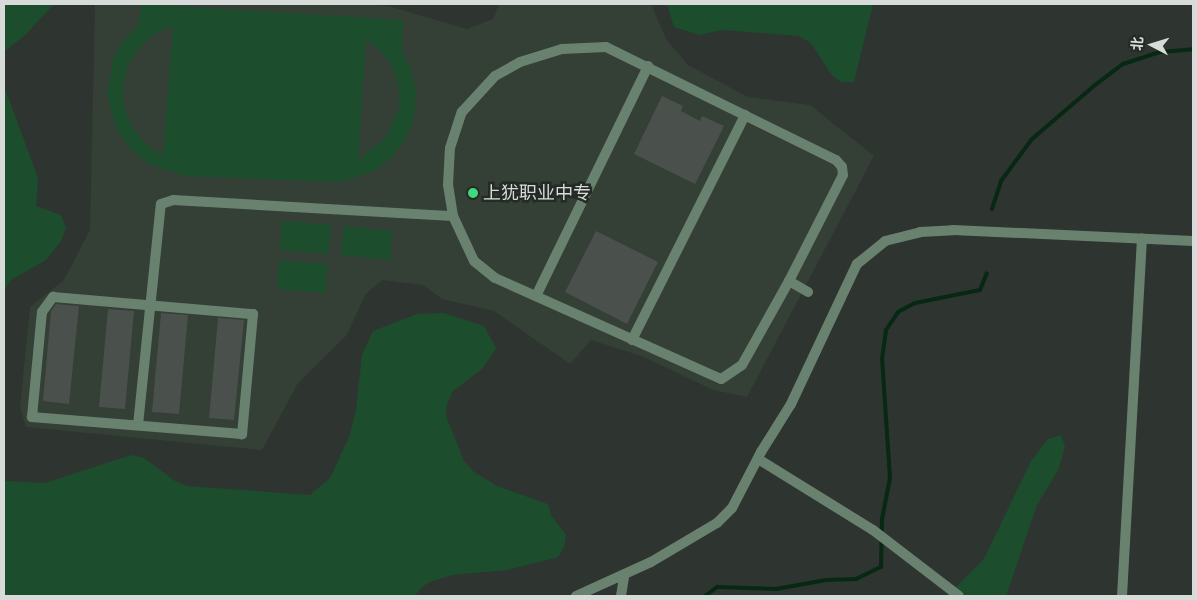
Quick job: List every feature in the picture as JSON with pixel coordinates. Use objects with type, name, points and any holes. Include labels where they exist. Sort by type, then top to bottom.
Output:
[{"type":"street","points":[[614,49],[745,115],[836,160],[842,167],[843,175],[789,281],[742,365],[720,379],[495,278],[474,261],[453,216],[448,185],[450,148],[462,112],[495,76],[520,62],[562,50],[614,49]]},
{"type":"street","points":[[536,296],[648,66]]},
{"type":"street","points":[[632,340],[745,115]]},
{"type":"street","points":[[138,425],[157,215],[161,204],[173,200],[453,216]]},
{"type":"street","points":[[576,596],[624,576],[717,523],[732,508],[758,459],[791,404],[857,264],[885,241],[920,232],[953,230],[1193,241]]},
{"type":"street","points":[[1122,596],[1142,239]]},
{"type":"street","points":[[789,281],[808,292]]},
{"type":"street","points":[[61,297],[253,314],[242,434],[138,425],[32,417],[42,312],[48,301],[61,297]]},
{"type":"street","points":[[758,459],[873,530],[959,596]]},
{"type":"street","points":[[621,596],[624,576]]},
{"type":"shaded area","name":"上犹职业中专","points":[[95,4],[366,4],[392,7],[467,29],[493,19],[499,4],[651,4],[666,39],[688,65],[748,97],[810,105],[874,156],[747,397],[713,390],[644,357],[591,340],[570,364],[494,311],[442,299],[423,285],[382,280],[366,294],[346,336],[298,383],[262,450],[26,427],[20,407],[30,307],[64,280],[90,230]]},
{"type":"green space","points":[[4,4],[54,4],[25,35],[4,52]]},
{"type":"green space","points":[[142,4],[403,20],[402,51],[412,72],[416,94],[414,118],[406,139],[392,157],[374,171],[341,182],[184,176],[149,164],[130,149],[116,128],[107,92],[114,56],[127,36],[138,26]],"holes":[[[173,26],[163,155],[162,155],[145,144],[132,127],[124,107],[123,86],[128,66],[139,48],[154,34]],[[366,39],[379,49],[392,66],[399,87],[399,108],[386,137],[358,160]]]},
{"type":"green space","points":[[667,4],[873,4],[854,82],[841,82],[831,74],[811,43],[799,36],[722,30],[699,35],[674,27]]},
{"type":"green space","points":[[4,86],[38,178],[36,206],[61,215],[66,228],[61,241],[46,260],[12,279],[4,290]]},
{"type":"green space","points":[[282,221],[331,225],[328,254],[280,250]]},
{"type":"green space","points":[[344,226],[392,231],[390,260],[341,255]]},
{"type":"green space","points":[[279,260],[328,264],[325,293],[277,289]]},
{"type":"green space","points":[[444,313],[484,326],[496,348],[483,368],[452,392],[447,404],[446,416],[464,461],[474,472],[497,486],[548,504],[551,515],[566,535],[564,547],[558,557],[507,570],[452,575],[427,583],[414,596],[4,596],[4,481],[45,483],[131,455],[144,458],[175,481],[187,486],[310,495],[330,478],[349,437],[356,410],[362,355],[373,331],[417,314]]},
{"type":"green space","points":[[1061,435],[1065,447],[1058,470],[1037,505],[1006,596],[947,596],[984,559],[1031,461],[1048,439]]},
{"type":"building","points":[[662,96],[683,106],[681,111],[700,121],[702,116],[724,126],[695,184],[634,154]]},
{"type":"building","points":[[596,231],[658,262],[627,324],[565,292]]},
{"type":"building","points":[[56,304],[79,306],[69,404],[43,401],[51,311]]},
{"type":"building","points":[[108,309],[134,311],[125,409],[99,407]]},
{"type":"building","points":[[161,313],[188,315],[179,414],[152,412]]},
{"type":"building","points":[[218,318],[244,320],[234,420],[209,418]]},
{"type":"waterway","points":[[992,209],[1001,181],[1032,139],[1095,85],[1123,64],[1161,52],[1193,49]]},
{"type":"waterway","points":[[705,596],[717,587],[776,589],[826,580],[856,579],[881,567],[882,519],[890,478],[882,359],[886,330],[898,312],[915,303],[980,290],[987,273]]},
{"type":"place","name":"上犹职业中专","points":[[473,193]]}]
